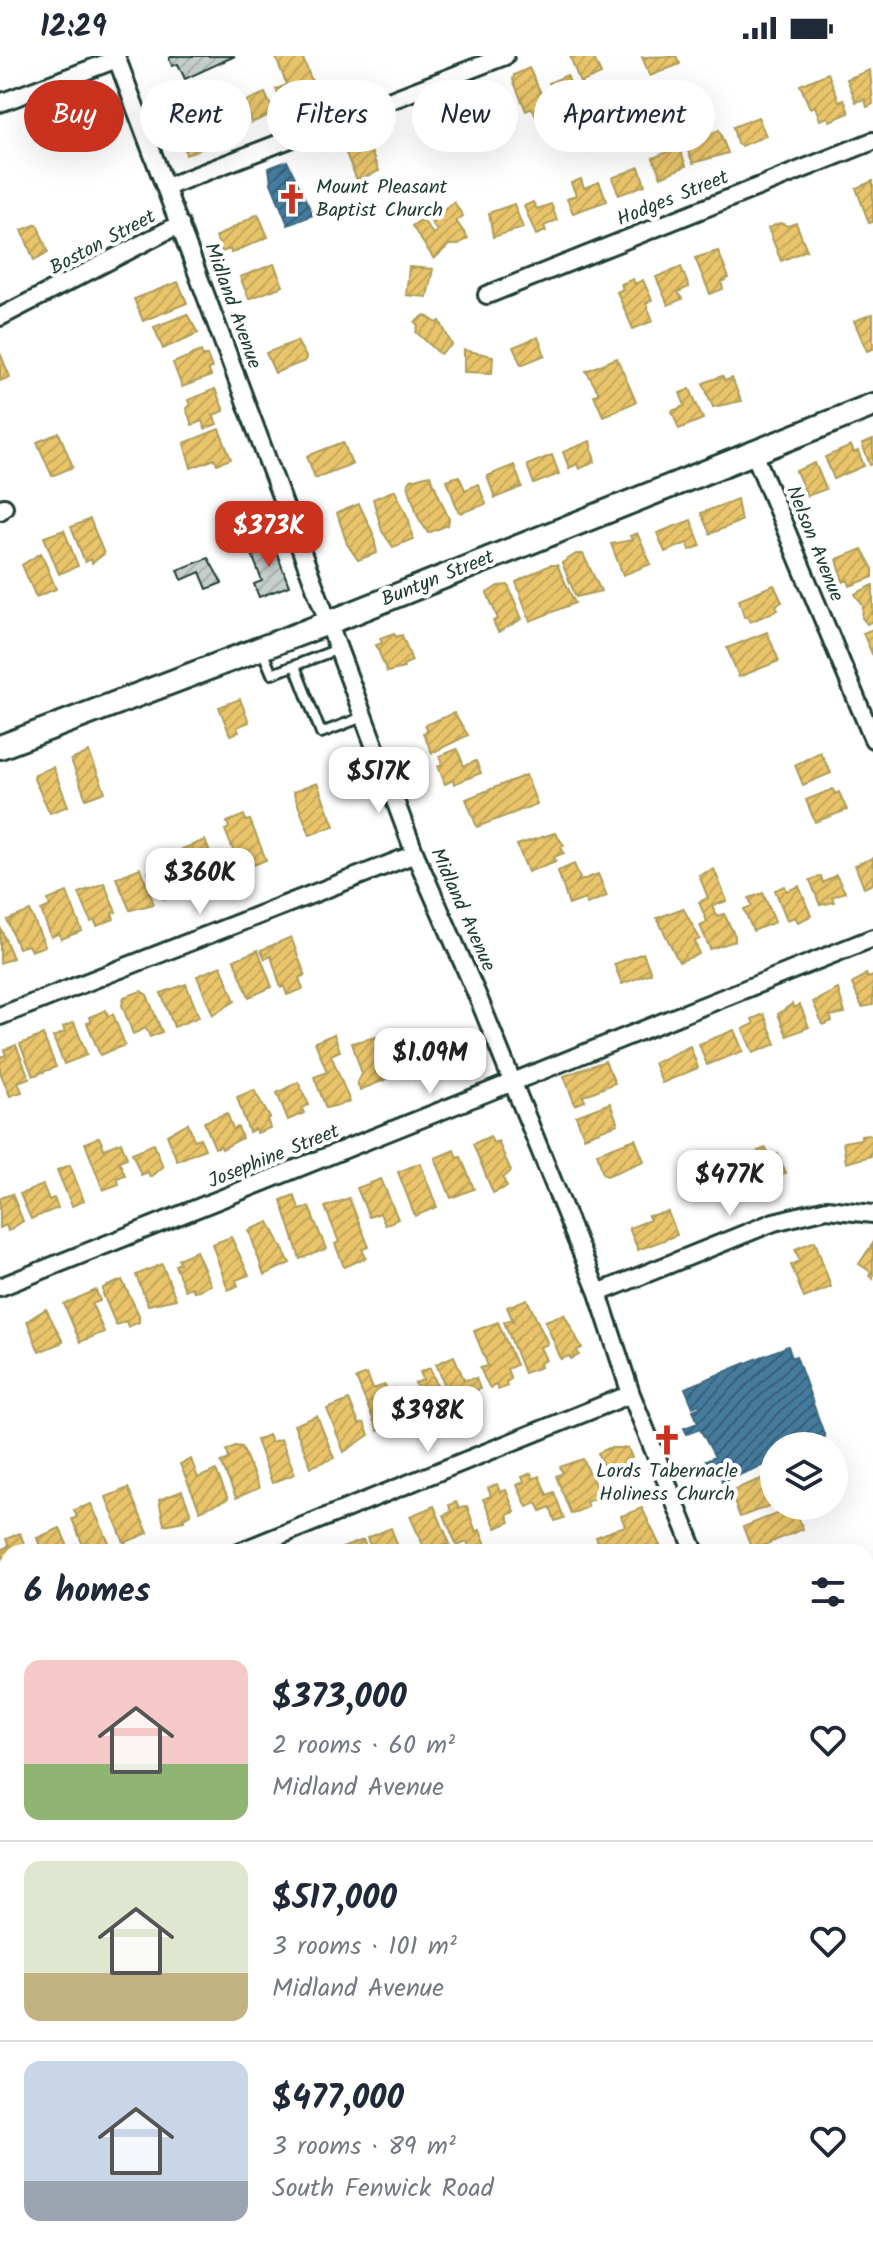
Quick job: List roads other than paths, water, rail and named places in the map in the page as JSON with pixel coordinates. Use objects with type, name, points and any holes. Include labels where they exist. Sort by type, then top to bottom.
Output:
[{"type":"street","name":"Boston Street","points":[[166,187],[505,56]]},
{"type":"street","name":"Midland Avenue","points":[[117,58],[415,854],[514,1084],[598,1293],[631,1394],[692,1544]]},
{"type":"street","points":[[0,103],[117,58]]},
{"type":"street","name":"Hodges Street","points":[[487,295],[873,141]]},
{"type":"street","name":"Boston Street","points":[[0,317],[180,224]]},
{"type":"street","name":"Buntyn Street","points":[[0,747],[328,623],[873,405]]},
{"type":"street","name":"Nelson Avenue","points":[[754,453],[873,739]]},
{"type":"street","points":[[0,1016],[415,854]]},
{"type":"street","name":"Josephine Street","points":[[0,1287],[873,938]]},
{"type":"street","points":[[598,1293],[774,1222],[827,1209],[873,1214]]},
{"type":"street","points":[[259,1544],[631,1394]]},
{"type":"lane","points":[[261,648],[272,674],[338,649]]},
{"type":"lane","points":[[295,666],[321,733],[363,717]]},
{"type":"place","name":"Mount Pleasant Baptist Church","points":[[292,199]]},
{"type":"place","name":"Lords Tabernacle Holiness Church","points":[[667,1440]]}]
